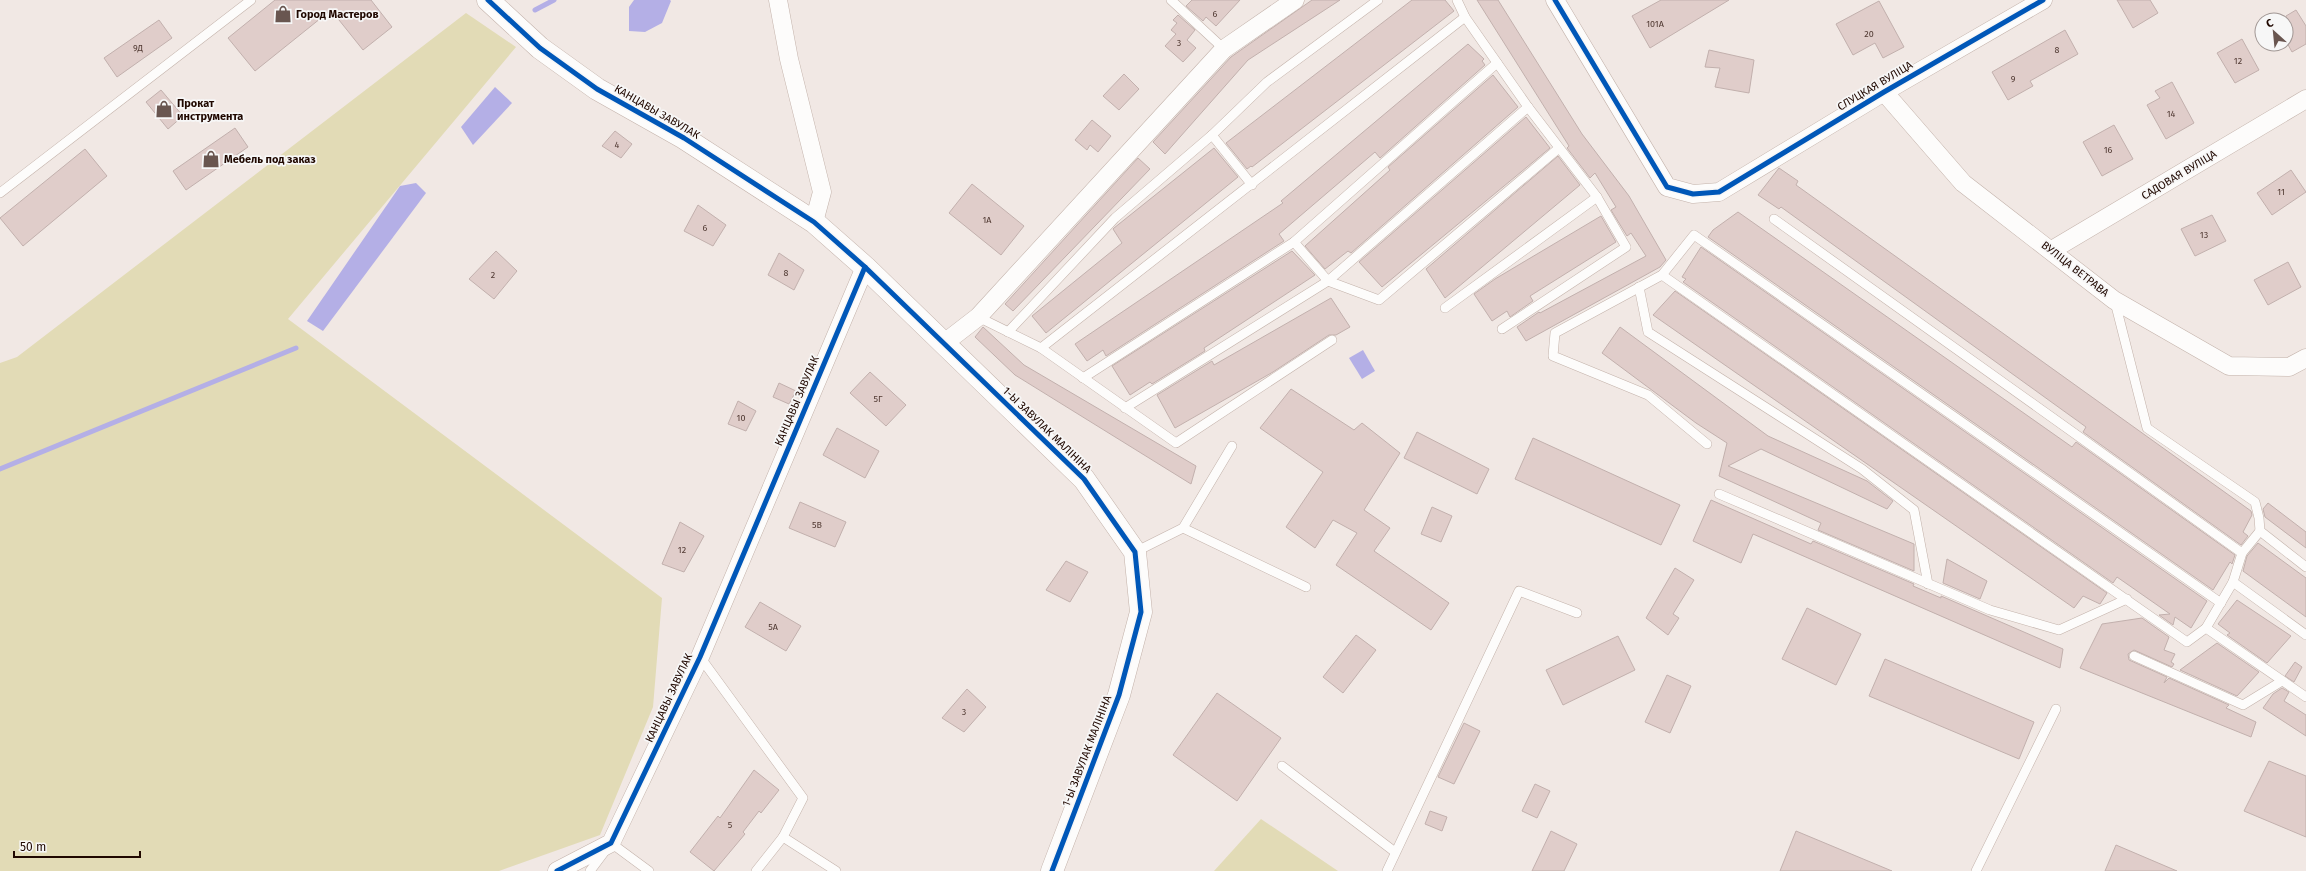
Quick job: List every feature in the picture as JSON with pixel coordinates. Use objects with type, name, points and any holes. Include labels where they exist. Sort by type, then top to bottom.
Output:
[{"type":"street","name":"КАНЦАВЫ ЗАВУЛАК","points":[[488,0],[540,48],[597,89],[684,138],[814,222],[864,267],[700,657],[612,843]]},
{"type":"street","points":[[778,0],[789,59],[822,192],[814,222]]},
{"type":"street","points":[[943,344],[978,317],[1224,49],[1295,0]]},
{"type":"street","name":"СЛУЦКАЯ ВУЛІЦА","points":[[1555,0],[1667,187],[1693,194],[1719,192],[1884,92],[2043,0]]},
{"type":"street","name":"ВУЛІЦА ВЕТРАВА","points":[[1884,92],[1963,183],[2052,250],[2114,300],[2229,366],[2289,367],[2306,358]]},
{"type":"street","name":"САДОВАЯ ВУЛІЦА","points":[[2052,250],[2306,99]]},
{"type":"street","name":"1-Ы ЗАВУЛАК МАЛІНІНА","points":[[864,267],[1084,479],[1135,552],[1141,612],[1120,695],[1052,871]]},
{"type":"street","points":[[557,871],[612,843]]},
{"type":"lane","points":[[0,193],[251,0]]},
{"type":"lane","points":[[1171,0],[1224,49]]},
{"type":"lane","points":[[1008,332],[1115,218],[1212,135],[1268,82],[1378,0]]},
{"type":"lane","points":[[1457,0],[1465,17],[1528,107],[1597,197],[1626,247],[1502,329]]},
{"type":"lane","points":[[1041,348],[1252,185],[1465,17]]},
{"type":"lane","points":[[1083,378],[1294,242],[1497,63]]},
{"type":"lane","points":[[1125,408],[1328,281],[1528,107]]},
{"type":"lane","points":[[1212,135],[1252,185]]},
{"type":"lane","points":[[1294,242],[1328,281],[1379,300],[1559,148]]},
{"type":"lane","points":[[1445,308],[1597,197]]},
{"type":"lane","points":[[1774,219],[2242,553]]},
{"type":"lane","points":[[1707,444],[1648,395],[1553,356],[1555,333],[1662,275],[1694,235],[2221,603]]},
{"type":"lane","points":[[1662,275],[2128,599],[2187,642],[2206,628],[2221,603],[2233,582],[2242,553],[2260,531],[2260,518],[2255,502],[2147,428],[2114,300]]},
{"type":"lane","points":[[1639,287],[1648,332],[1862,469],[1914,510],[1928,584]]},
{"type":"lane","points":[[978,317],[1041,348],[1176,443],[1332,340]]},
{"type":"lane","points":[[1135,552],[1183,528],[1232,446]]},
{"type":"lane","points":[[1719,494],[1990,610],[2059,630],[2128,599]]},
{"type":"lane","points":[[1183,528],[1306,587]]},
{"type":"lane","points":[[2260,531],[2306,567]]},
{"type":"lane","points":[[2233,582],[2306,635]]},
{"type":"lane","points":[[1387,871],[1519,591],[1577,613]]},
{"type":"lane","points":[[2206,628],[2306,697]]},
{"type":"lane","points":[[2134,656],[2243,705],[2282,680]]},
{"type":"lane","points":[[700,657],[803,798],[783,837],[756,871]]},
{"type":"lane","points":[[1976,871],[2056,709]]},
{"type":"lane","points":[[1282,766],[1395,852]]},
{"type":"lane","points":[[783,837],[836,871]]},
{"type":"lane","points":[[590,871],[612,843],[649,871]]},
{"type":"shaded area","points":[[634,0],[671,1],[662,23],[645,32],[629,31],[629,7]]},
{"type":"shaded area","points":[[466,13],[516,47],[288,319],[662,598],[653,707],[600,835],[499,871],[0,871],[0,363],[17,357]]},
{"type":"shaded area","points":[[495,87],[512,103],[473,145],[461,127]]},
{"type":"shaded area","points":[[416,183],[426,193],[323,331],[307,321],[400,186]]},
{"type":"shaded area","points":[[1363,350],[1375,371],[1362,379],[1349,358]]},
{"type":"shaded area","points":[[1261,819],[1338,871],[1214,871]]},
{"type":"building","points":[[275,0],[371,0],[392,27],[363,50],[331,10],[255,71],[228,38]]},
{"type":"building","points":[[1192,0],[1240,0],[1216,26],[1206,17],[1203,21],[1186,6]]},
{"type":"building","points":[[1312,0],[1340,0],[1248,60],[1165,154],[1153,142],[1231,57]]},
{"type":"building","points":[[1412,0],[1445,0],[1454,11],[1252,167],[1251,166],[1247,169],[1226,143]]},
{"type":"building","points":[[1477,0],[1498,0],[1582,134],[1629,196],[1666,260],[1660,267],[1526,341],[1517,327],[1539,312],[1540,313],[1646,256],[1631,233],[1627,236],[1611,210],[1616,207],[1595,173],[1590,178],[1567,148],[1569,146]]},
{"type":"building","points":[[1661,0],[1729,0],[1650,48],[1632,16]]},
{"type":"building","points":[[2117,0],[2150,0],[2158,13],[2133,28]]},
{"type":"building","points":[[1879,1],[1904,47],[1883,58],[1875,43],[1853,55],[1836,24]]},
{"type":"building","points":[[2296,10],[2306,26],[2306,44],[2294,51],[2294,12],[2293,12]]},
{"type":"building","points":[[1178,15],[1195,30],[1187,40],[1196,48],[1183,62],[1165,46],[1176,34],[1171,30],[1177,23],[1173,20]]},
{"type":"building","points":[[159,20],[172,38],[117,77],[104,58]]},
{"type":"building","points":[[2065,30],[2078,54],[2030,81],[2033,86],[2008,100],[1992,72]]},
{"type":"building","points":[[2242,39],[2259,70],[2235,83],[2217,53]]},
{"type":"building","points":[[1468,44],[1484,59],[1482,61],[1485,65],[1380,158],[1375,152],[1279,234],[1284,241],[1106,356],[1103,350],[1087,361],[1075,344],[1283,203],[1281,201]]},
{"type":"building","points":[[1709,50],[1754,60],[1749,93],[1715,87],[1720,68],[1705,67]]},
{"type":"building","points":[[1124,74],[1139,89],[1119,110],[1103,96]]},
{"type":"building","points":[[1493,75],[1518,107],[1351,253],[1348,251],[1325,269],[1305,246],[1390,170],[1388,167]]},
{"type":"building","points":[[2172,82],[2194,123],[2166,139],[2147,105],[2160,98],[2155,91]]},
{"type":"building","name":"Прокат инструмента","points":[[161,90],[183,116],[168,129],[146,102]]},
{"type":"building","points":[[1526,117],[1550,148],[1382,287],[1359,262]]},
{"type":"building","points":[[1092,120],[1111,136],[1098,152],[1090,145],[1087,150],[1075,140]]},
{"type":"building","points":[[2114,125],[2133,159],[2102,176],[2083,142]]},
{"type":"building","name":"Мебель под заказ","points":[[235,128],[248,147],[186,190],[173,171]]},
{"type":"building","points":[[615,131],[632,144],[621,158],[602,146]]},
{"type":"building","points":[[1214,148],[1238,177],[1046,333],[1032,316],[1122,243],[1113,229],[1114,228]]},
{"type":"building","points":[[85,149],[107,176],[23,246],[0,218]]},
{"type":"building","points":[[1558,156],[1580,185],[1445,298],[1426,269]]},
{"type":"building","points":[[1138,158],[1150,169],[1013,311],[1005,304]]},
{"type":"building","points":[[1779,168],[1798,181],[1796,185],[2251,511],[2252,515],[2243,532],[2248,536],[2241,545],[2083,432],[2086,427],[1781,207],[1779,209],[1758,195]]},
{"type":"building","points":[[2291,170],[2306,192],[2272,215],[2257,193]]},
{"type":"building","points":[[972,184],[1024,226],[1001,255],[949,213]]},
{"type":"building","points":[[698,205],[726,225],[713,246],[684,231]]},
{"type":"building","points":[[1738,212],[2072,447],[2076,442],[2235,555],[2232,564],[2230,562],[2213,590],[1708,237],[1713,230]]},
{"type":"building","points":[[2212,215],[2226,241],[2195,256],[2181,229]]},
{"type":"building","points":[[1601,216],[1616,242],[1530,296],[1533,301],[1510,317],[1507,311],[1492,321],[1474,294],[1495,279]]},
{"type":"building","points":[[1701,247],[2207,601],[2191,628],[2175,617],[2173,625],[2159,615],[2170,614],[2117,577],[2113,583],[1683,282],[1686,279],[1682,277]]},
{"type":"building","points":[[496,251],[517,271],[494,299],[469,279]]},
{"type":"building","points":[[1292,251],[1315,275],[1204,348],[1205,351],[1152,384],[1150,382],[1130,395],[1112,366]]},
{"type":"building","points":[[779,253],[804,270],[794,290],[768,275]]},
{"type":"building","points":[[2288,262],[2301,287],[2268,305],[2254,280]]},
{"type":"building","points":[[1675,291],[2107,593],[2100,604],[2083,596],[2074,608],[1653,315]]},
{"type":"building","points":[[1331,298],[1350,327],[1336,335],[1329,335],[1273,372],[1175,428],[1157,395],[1212,361],[1214,365]]},
{"type":"building","points":[[983,327],[1024,365],[1196,466],[1191,484],[1015,375],[975,337]]},
{"type":"building","points":[[1620,327],[1768,436],[1867,481],[1893,501],[1887,509],[1761,449],[1728,466],[1914,544],[1914,571],[1818,530],[1821,523],[1719,476],[1727,443],[1696,423],[1602,353]]},
{"type":"building","points":[[870,372],[906,405],[886,426],[850,393]]},
{"type":"building","points":[[779,383],[796,391],[789,404],[773,397]]},
{"type":"building","points":[[1291,389],[1354,430],[1362,423],[1400,453],[1364,510],[1390,528],[1374,551],[1449,603],[1431,630],[1336,565],[1357,533],[1333,520],[1315,548],[1286,527],[1323,472],[1260,428]]},
{"type":"building","points":[[738,401],[756,411],[746,431],[728,424]]},
{"type":"building","points":[[837,428],[879,451],[865,478],[823,455]]},
{"type":"building","points":[[1417,432],[1489,469],[1477,494],[1404,458]]},
{"type":"building","points":[[1533,438],[1680,505],[1661,545],[1515,479]]},
{"type":"building","points":[[1711,500],[1811,544],[1813,541],[1914,584],[1913,586],[1941,598],[1941,596],[2063,649],[2060,668],[1753,534],[1741,563],[1693,541]]},
{"type":"building","points":[[800,502],[846,522],[835,547],[789,528]]},
{"type":"building","points":[[2268,503],[2306,532],[2306,548],[2265,517],[2263,509]]},
{"type":"building","points":[[1432,507],[1452,516],[1441,542],[1421,534]]},
{"type":"building","points":[[680,522],[704,536],[684,572],[662,564]]},
{"type":"building","points":[[2258,543],[2306,578],[2306,617],[2243,571],[2247,556]]},
{"type":"building","points":[[1947,559],[1987,581],[1980,599],[1943,583]]},
{"type":"building","points":[[1066,561],[1088,572],[1070,602],[1046,590]]},
{"type":"building","points":[[1675,568],[1694,580],[1673,614],[1679,618],[1668,635],[1646,618]]},
{"type":"building","points":[[2237,600],[2291,636],[2267,663],[2227,635],[2230,633],[2218,624]]},
{"type":"building","points":[[760,602],[801,626],[786,651],[745,627]]},
{"type":"building","points":[[1807,608],[1861,634],[1836,685],[1782,659]]},
{"type":"building","points":[[2142,618],[2169,637],[2164,650],[2175,654],[2171,662],[2174,664],[2172,667],[2134,650],[2128,654],[2129,660],[2167,677],[2164,683],[2169,678],[2229,705],[2226,708],[2256,722],[2251,737],[2080,668],[2102,624]]},
{"type":"building","points":[[1356,635],[1376,650],[1343,693],[1323,677]]},
{"type":"building","points":[[1618,636],[1635,670],[1563,705],[1546,670]]},
{"type":"building","points":[[2217,643],[2259,672],[2237,696],[2180,670]]},
{"type":"building","points":[[1885,659],[2034,722],[2019,759],[1869,696]]},
{"type":"building","points":[[2295,662],[2302,667],[2294,682],[2285,676]]},
{"type":"building","points":[[1667,675],[1691,686],[1670,733],[1645,722]]},
{"type":"building","points":[[2282,688],[2289,692],[2284,701],[2306,715],[2306,736],[2263,708],[2273,694]]},
{"type":"building","points":[[967,689],[986,707],[964,732],[942,718]]},
{"type":"building","points":[[1217,693],[1281,738],[1237,801],[1173,755]]},
{"type":"building","points":[[1464,723],[1480,731],[1454,784],[1438,777]]},
{"type":"building","points":[[2269,761],[2306,776],[2306,837],[2244,811]]},
{"type":"building","points":[[754,770],[779,790],[761,813],[759,811],[743,832],[745,834],[714,871],[690,852],[718,816],[720,818]]},
{"type":"building","points":[[1535,784],[1550,791],[1537,818],[1522,811]]},
{"type":"building","points":[[1430,811],[1447,817],[1442,831],[1425,824]]},
{"type":"building","points":[[1551,831],[1577,844],[1564,871],[1532,871]]},
{"type":"building","points":[[1796,831],[1892,871],[1780,871]]},
{"type":"building","points":[[2116,845],[2177,871],[2105,871]]},
{"type":"waterway","points":[[535,10],[554,0]]},
{"type":"waterway","points":[[0,469],[296,348]]},
{"type":"cycle path","points":[[488,0],[540,48],[597,89],[684,138],[814,222],[865,267],[1084,479],[1135,552],[1141,612],[1119,695],[1052,871]]},
{"type":"cycle path","points":[[1555,0],[1667,187],[1693,194],[1719,192],[1884,92],[2043,0]]},
{"type":"cycle path","points":[[557,871],[611,843],[700,657],[865,267]]},
{"type":"place","name":"Город Мастеров","points":[[283,14]]},
{"type":"place","name":"Прокат инструмента","points":[[164,109]]},
{"type":"place","name":"Мебель под заказ","points":[[211,159]]}]
